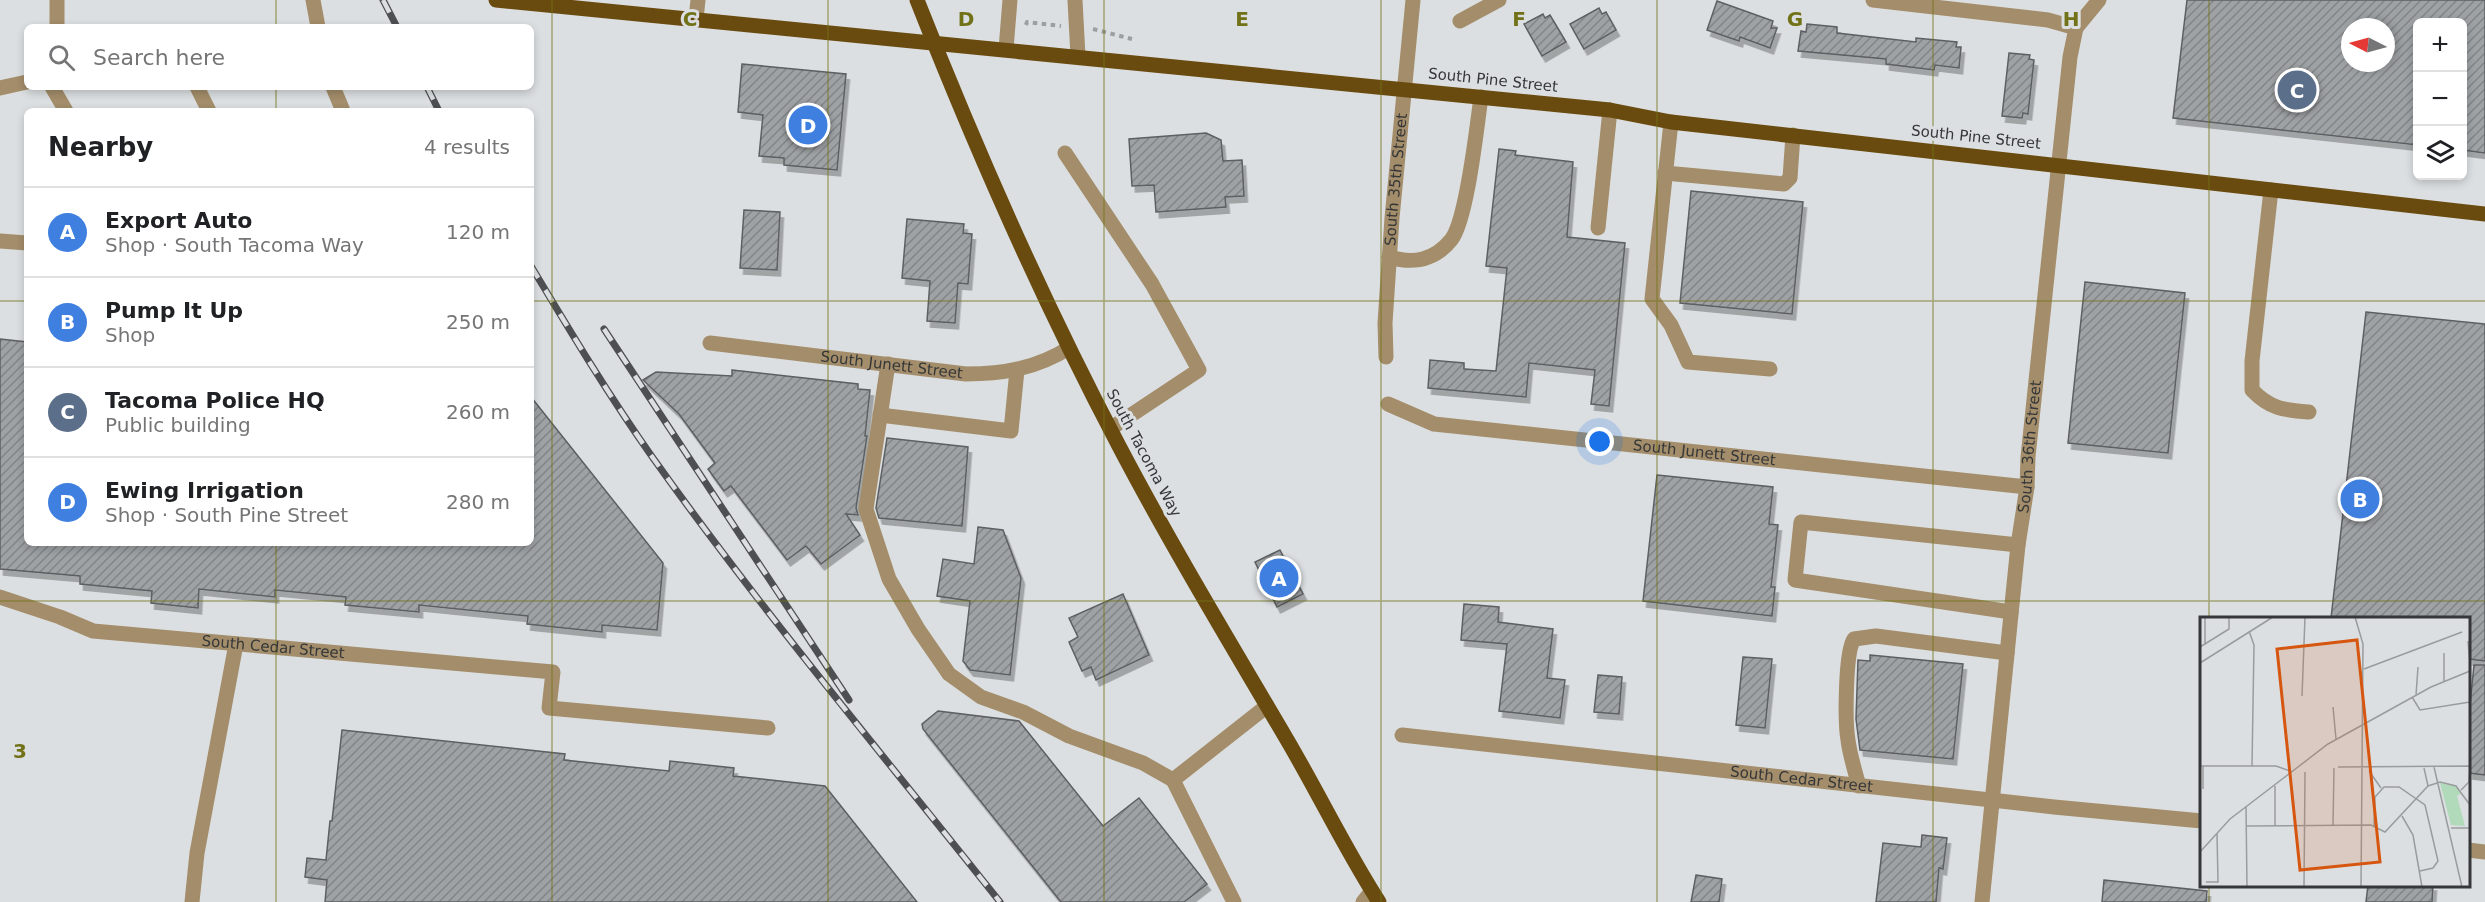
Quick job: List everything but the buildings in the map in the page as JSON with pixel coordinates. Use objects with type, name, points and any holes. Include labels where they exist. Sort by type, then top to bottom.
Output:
[{"type":"main road","name":"South Pine Street","points":[[495,0],[1610,110],[1671,122],[2485,214]]},
{"type":"main road","name":"South Tacoma Way","points":[[917,0],[968,129],[1069,348],[1179,557],[1267,706],[1371,898]]},
{"type":"street","points":[[57,0],[57,24]]},
{"type":"street","points":[[314,0],[318,24]]},
{"type":"street","points":[[696,19],[698,0]]},
{"type":"street","points":[[1006,49],[1010,0]]},
{"type":"street","points":[[1075,0],[1077,56]]},
{"type":"street","name":"South 35th Street","points":[[1386,357],[1385,322],[1389,257],[1413,0]]},
{"type":"street","points":[[1460,21],[1499,0]]},
{"type":"street","points":[[1873,0],[2048,20],[2076,28]]},
{"type":"street","name":"South 36th Street","points":[[1982,902],[2070,57],[2076,28],[2099,0]]},
{"type":"street","points":[[0,88],[24,83]]},
{"type":"street","points":[[54,90],[64,108]]},
{"type":"street","points":[[198,90],[208,108]]},
{"type":"street","points":[[334,90],[342,108]]},
{"type":"street","points":[[1389,257],[1406,262],[1423,261],[1452,239],[1462,211],[1481,97]]},
{"type":"street","points":[[1598,228],[1610,110]]},
{"type":"street","points":[[1671,122],[1652,299],[1671,325],[1688,362],[1770,369]]},
{"type":"street","points":[[1665,173],[1784,184],[1790,178],[1793,135]]},
{"type":"street","points":[[1065,153],[1152,284],[1199,370],[1110,429]]},
{"type":"street","points":[[2271,190],[2252,361],[2252,390],[2263,402],[2283,410],[2309,412]]},
{"type":"street","points":[[0,241],[24,243]]},
{"type":"street","name":"South Junett Street","points":[[710,343],[966,374],[1017,370],[1053,358],[1069,348]]},
{"type":"street","points":[[888,364],[866,509],[889,579],[918,629],[949,674],[981,697],[1023,712],[1069,736],[1143,763],[1173,780],[1234,902]]},
{"type":"street","points":[[880,415],[1011,431],[1017,370]]},
{"type":"street","name":"South Junett Street","points":[[1388,404],[1434,424],[2027,487]]},
{"type":"street","points":[[2011,612],[1795,580],[1796,568],[1801,522],[2018,545]]},
{"type":"street","name":"South Cedar Street","points":[[0,597],[60,617],[93,631],[553,672],[549,708],[768,728]]},
{"type":"street","points":[[1859,786],[1847,740],[1848,664],[1850,646],[1854,639],[1876,636],[2007,653]]},
{"type":"street","points":[[192,902],[196,853],[236,644]]},
{"type":"street","points":[[1173,780],[1267,706]]},
{"type":"street","name":"South Cedar Street","points":[[1402,735],[1859,786],[2200,821]]},
{"type":"street","points":[[2470,850],[2485,852]]},
{"type":"path","points":[[1026,28],[1027,22],[1077,27],[1132,39]]},
{"type":"railway","points":[[383,0],[395,24]]},
{"type":"railway","points":[[428,90],[438,108]]},
{"type":"railway","points":[[534,271],[621,411],[694,515],[780,627],[1000,902]]},
{"type":"railway","points":[[604,329],[849,700]]},
{"type":"place","name":"Tacoma Police HQ","points":[[2297,90]]},
{"type":"place","name":"Ewing Irrigation","points":[[808,125]]},
{"type":"place","name":"Pump It Up","points":[[2360,499]]},
{"type":"place","name":"Export Auto","points":[[1279,578]]}]
